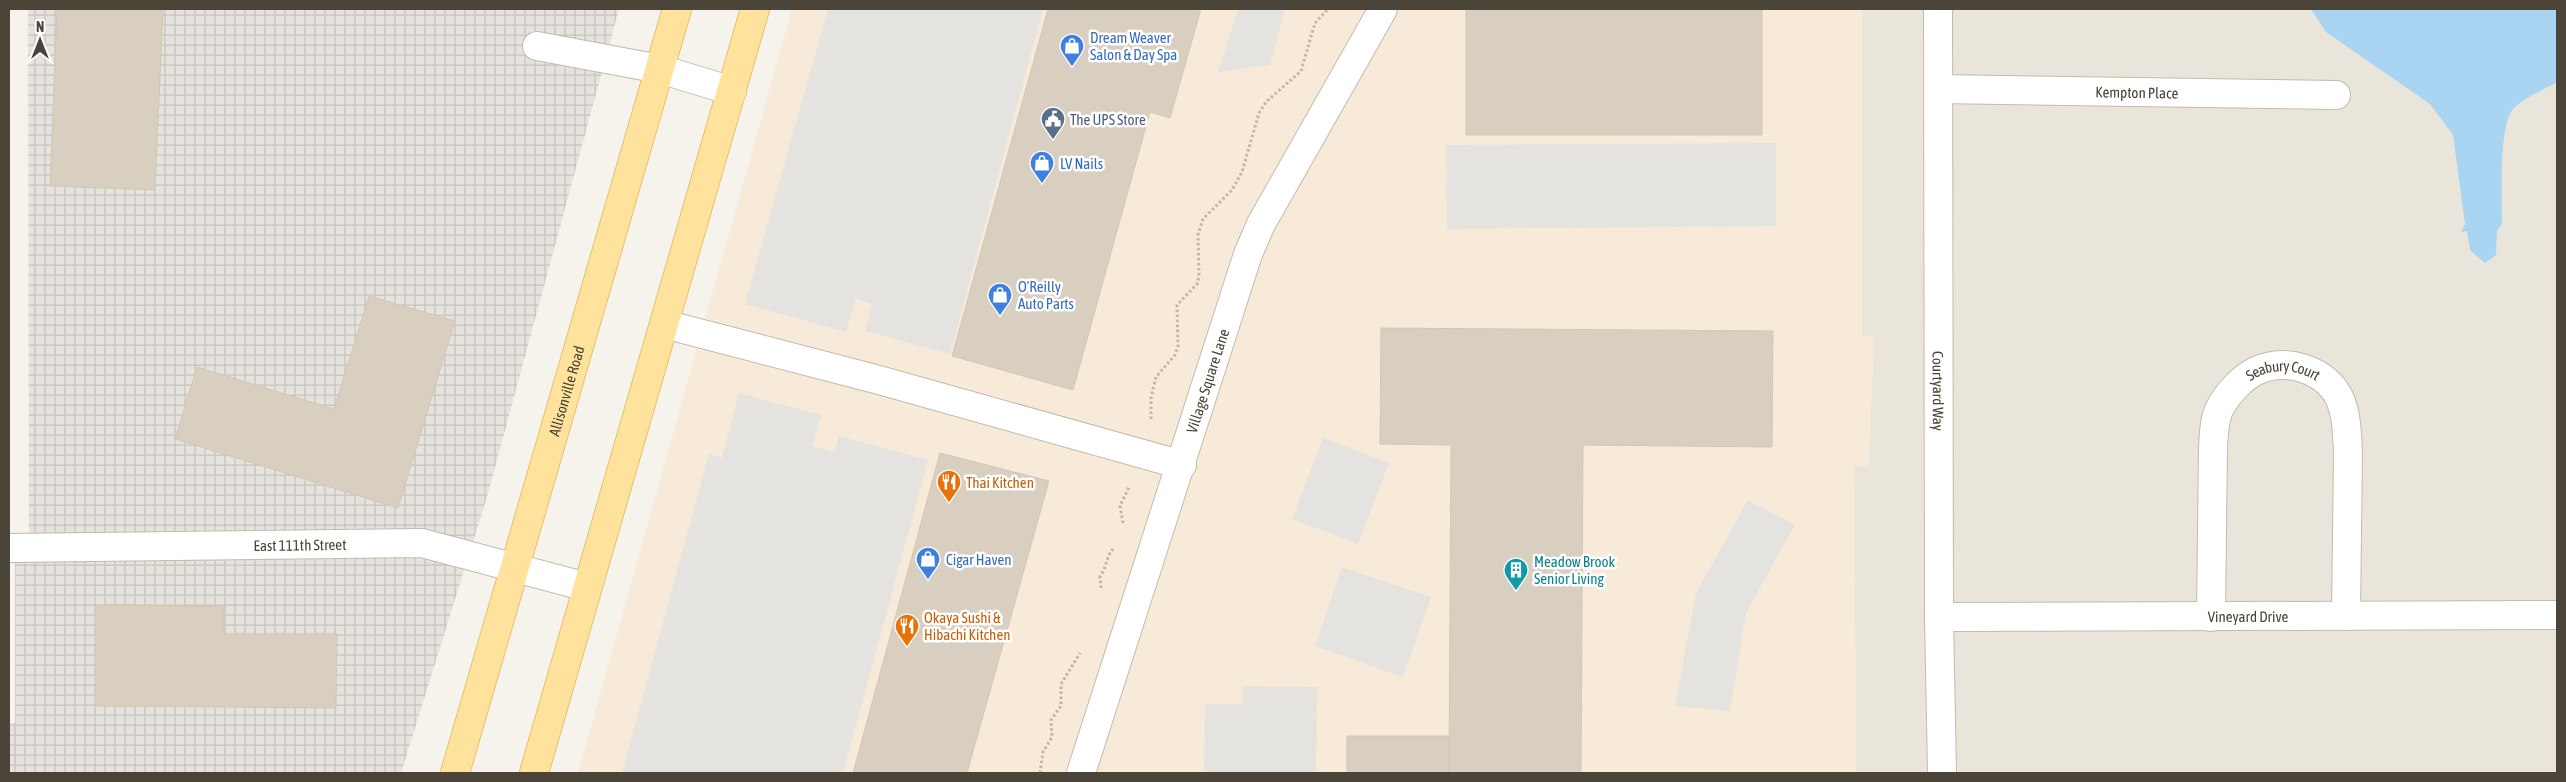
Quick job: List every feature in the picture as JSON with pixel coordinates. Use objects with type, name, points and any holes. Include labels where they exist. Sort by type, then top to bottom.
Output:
[{"type":"main road","name":"Allisonville Road","points":[[455,773],[677,9]]},
{"type":"main road","points":[[534,773],[755,9]]},
{"type":"street","name":"Village Square Lane","points":[[1081,773],[1255,239],[1383,9]]},
{"type":"street","name":"Courtyard Way","points":[[1938,9],[1939,617],[1942,773]]},
{"type":"street","points":[[537,46],[660,69],[732,91]]},
{"type":"street","name":"Kempton Place","points":[[1938,89],[2336,95]]},
{"type":"street","points":[[664,324],[889,383],[1182,465]]},
{"type":"street","name":"Seabury Court","points":[[2211,617],[2213,447],[2215,426],[2220,408],[2243,380],[2257,370],[2287,366],[2303,368],[2318,373],[2329,384],[2343,408],[2347,428],[2348,453],[2346,616]]},
{"type":"street","name":"East 111th Street","points":[[9,548],[422,543],[587,587]]},
{"type":"street","name":"Vineyard Drive","points":[[1939,617],[2557,615]]},
{"type":"shaded area","points":[[28,9],[619,9],[487,497],[401,773],[9,773],[9,723],[15,723],[15,562],[29,543]]},
{"type":"shaded area","points":[[792,9],[1862,9],[1862,336],[1874,338],[1869,466],[1854,467],[1856,773],[578,773]]},
{"type":"shaded area","points":[[828,9],[1043,9],[950,354],[866,331],[872,304],[856,299],[846,332],[745,304]]},
{"type":"shaded area","points":[[1238,9],[1285,9],[1270,65],[1218,72]]},
{"type":"shaded area","points":[[1862,9],[2557,9],[2557,773],[1856,773],[1854,466],[1868,466],[1874,338],[1862,336]]},
{"type":"shaded area","points":[[1776,143],[1776,226],[1447,229],[1446,145]]},
{"type":"shaded area","points":[[739,393],[821,415],[813,446],[834,452],[839,436],[928,460],[843,773],[622,773],[709,454],[722,458]]},
{"type":"shaded area","points":[[1323,438],[1389,463],[1358,544],[1292,519]]},
{"type":"shaded area","points":[[1748,500],[1795,525],[1746,613],[1730,711],[1675,706],[1696,593]]},
{"type":"shaded area","points":[[1342,567],[1431,597],[1403,677],[1315,646]]},
{"type":"shaded area","points":[[1243,686],[1317,687],[1316,773],[1204,773],[1205,704],[1242,704]]},
{"type":"water","points":[[2311,9],[2557,9],[2557,82],[2524,100],[2514,108],[2509,116],[2503,145],[2502,224],[2497,231],[2496,255],[2485,263],[2470,250],[2467,231],[2461,232],[2465,224],[2453,135],[2430,104],[2326,32]]},
{"type":"building","points":[[57,9],[163,9],[155,190],[50,186]]},
{"type":"building","points":[[1048,9],[1201,9],[1170,118],[1150,112],[1073,390],[952,356]]},
{"type":"building","points":[[1466,9],[1762,9],[1762,135],[1466,135]]},
{"type":"building","points":[[369,296],[455,321],[398,508],[175,439],[197,367],[334,409]]},
{"type":"building","name":"Meadow Brook Senior Living","points":[[1381,328],[1773,331],[1772,447],[1583,445],[1581,773],[1449,773],[1451,445],[1380,444]]},
{"type":"building","points":[[940,453],[1049,481],[967,773],[853,773]]},
{"type":"building","points":[[97,605],[224,606],[224,634],[337,634],[336,708],[97,706]]},
{"type":"building","points":[[1347,736],[1449,736],[1449,773],[1347,773]]},
{"type":"place","name":"Dream Weaver Salon & Day Spa","points":[[1072,67]]},
{"type":"place","name":"The UPS Store","points":[[1053,140]]},
{"type":"place","name":"LV Nails","points":[[1042,184]]},
{"type":"place","name":"O'Reilly Auto Parts","points":[[1000,316]]},
{"type":"place","name":"Thai Kitchen","points":[[949,503]]},
{"type":"place","name":"Cigar Haven","points":[[928,580]]},
{"type":"place","name":"Meadow Brook Senior Living","points":[[1516,591]]},
{"type":"place","name":"Okaya Sushi & Hibachi Kitchen","points":[[907,647]]}]
